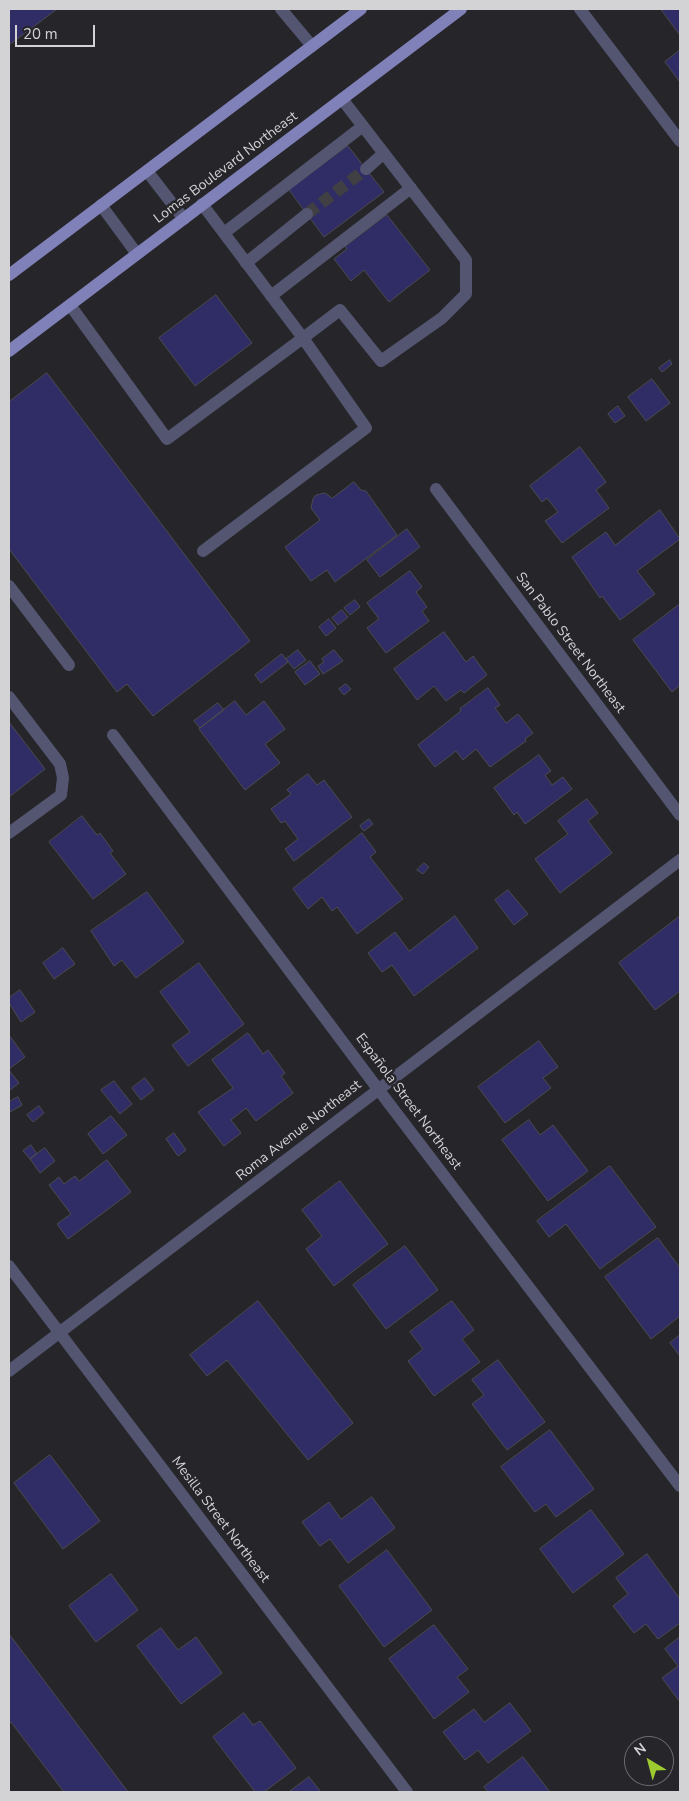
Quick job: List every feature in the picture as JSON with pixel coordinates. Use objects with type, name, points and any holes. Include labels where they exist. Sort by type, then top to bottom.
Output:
[{"type":"main road","points":[[9,275],[361,9]]},
{"type":"main road","name":"Lomas Boulevard Northeast","points":[[9,351],[458,10]]},
{"type":"street","points":[[282,9],[312,46]]},
{"type":"street","points":[[580,9],[680,141]]},
{"type":"street","points":[[70,305],[167,439],[340,310],[381,361],[442,318],[466,294],[466,260],[342,99]]},
{"type":"street","points":[[224,233],[363,126]]},
{"type":"street","points":[[366,169],[384,153]]},
{"type":"street","points":[[147,171],[184,219]]},
{"type":"street","points":[[271,296],[410,188]]},
{"type":"street","points":[[202,204],[303,338],[366,428],[203,551]]},
{"type":"street","points":[[101,205],[137,254]]},
{"type":"street","points":[[246,263],[307,214]]},
{"type":"street","name":"San Pablo Street Northeast","points":[[436,490],[680,815]]},
{"type":"street","points":[[9,586],[69,666]]},
{"type":"street","points":[[9,697],[60,764],[63,778],[61,794],[9,833]]},
{"type":"street","name":"Española Street Northeast","points":[[113,735],[378,1089],[680,1486]]},
{"type":"street","name":"Roma Avenue Northeast","points":[[9,1371],[680,860]]},
{"type":"street","name":"Mesilla Street Northeast","points":[[9,1266],[407,1792]]},
{"type":"building","points":[[9,9],[57,9],[9,45]]},
{"type":"building","points":[[661,9],[680,9],[680,35]]},
{"type":"building","points":[[680,50],[680,82],[665,62]]},
{"type":"building","points":[[348,146],[384,192],[324,237],[289,190]]},
{"type":"building","points":[[387,215],[430,270],[389,302],[364,270],[351,281],[334,259],[347,249],[345,247]]},
{"type":"building","points":[[216,295],[252,343],[195,386],[159,338]]},
{"type":"building","points":[[670,360],[672,364],[662,372],[659,368]]},
{"type":"building","points":[[47,373],[250,641],[153,716],[127,684],[117,692],[9,549],[9,402]]},
{"type":"building","points":[[652,379],[670,403],[646,421],[628,397]]},
{"type":"building","points":[[618,406],[625,416],[615,423],[608,414]]},
{"type":"building","points":[[580,447],[606,482],[596,490],[609,508],[562,543],[545,521],[558,512],[547,498],[542,502],[530,486]]},
{"type":"building","points":[[354,482],[361,490],[366,491],[397,535],[335,582],[327,570],[311,581],[285,547],[320,520],[311,508],[316,495],[325,493],[332,498]]},
{"type":"building","points":[[660,510],[680,539],[637,571],[655,594],[620,620],[602,596],[600,598],[572,557],[606,532],[615,545]]},
{"type":"building","points":[[407,529],[420,547],[380,577],[367,560]]},
{"type":"building","points":[[410,571],[422,587],[416,592],[427,607],[422,611],[429,621],[386,653],[367,628],[379,619],[367,603]]},
{"type":"building","points":[[355,600],[360,607],[350,615],[344,608]]},
{"type":"building","points":[[680,604],[680,685],[672,692],[633,640]]},
{"type":"building","points":[[342,610],[348,617],[338,625],[332,618]]},
{"type":"building","points":[[329,619],[336,628],[326,636],[319,627]]},
{"type":"building","points":[[444,632],[466,662],[473,656],[487,675],[464,693],[461,690],[446,701],[434,686],[417,700],[394,669]]},
{"type":"building","points":[[298,650],[306,660],[294,669],[286,659]]},
{"type":"building","points":[[334,650],[343,661],[323,674],[318,666],[324,662],[322,659]]},
{"type":"building","points":[[282,654],[288,662],[261,683],[255,675]]},
{"type":"building","points":[[310,661],[320,674],[305,685],[295,672]]},
{"type":"building","points":[[346,684],[351,689],[344,695],[339,689]]},
{"type":"building","points":[[488,688],[500,705],[495,708],[506,723],[518,714],[533,733],[525,739],[526,741],[490,767],[476,749],[463,760],[456,751],[435,767],[418,745]]},
{"type":"building","points":[[235,701],[246,715],[264,701],[285,729],[265,744],[280,763],[245,790],[199,729]]},
{"type":"building","points":[[218,703],[224,710],[200,728],[194,721]]},
{"type":"building","points":[[9,722],[45,769],[9,797]]},
{"type":"building","points":[[539,755],[551,771],[545,775],[552,785],[563,777],[572,789],[525,824],[517,812],[514,815],[494,788]]},
{"type":"building","points":[[308,774],[317,785],[324,780],[352,817],[294,861],[285,849],[298,839],[285,821],[281,823],[271,809],[291,794],[287,790]]},
{"type":"building","points":[[587,799],[598,813],[588,821],[612,853],[560,893],[535,859],[568,834],[558,821]]},
{"type":"building","points":[[82,816],[97,835],[100,833],[113,851],[110,853],[126,874],[93,899],[49,842]]},
{"type":"building","points":[[369,819],[373,824],[364,831],[360,826]]},
{"type":"building","points":[[362,833],[376,852],[370,857],[403,899],[357,934],[337,907],[332,911],[322,897],[308,909],[293,889]]},
{"type":"building","points":[[424,863],[429,867],[423,874],[417,870]]},
{"type":"building","points":[[508,890],[528,914],[514,925],[495,900]]},
{"type":"building","points":[[147,892],[184,942],[136,978],[122,960],[114,966],[91,931]]},
{"type":"building","points":[[455,916],[478,948],[414,996],[392,965],[382,972],[368,953],[395,932],[409,951]]},
{"type":"building","points":[[680,916],[680,991],[655,1010],[619,963]]},
{"type":"building","points":[[63,948],[75,964],[54,979],[43,963]]},
{"type":"building","points":[[199,963],[244,1024],[188,1066],[172,1045],[190,1032],[160,992]]},
{"type":"building","points":[[20,990],[35,1012],[21,1022],[9,1003],[9,998]]},
{"type":"building","points":[[248,1033],[263,1054],[268,1050],[285,1073],[281,1076],[293,1093],[256,1121],[246,1108],[231,1120],[241,1133],[224,1146],[198,1112],[233,1088],[212,1060]]},
{"type":"building","points":[[9,1035],[25,1057],[9,1069]]},
{"type":"building","points":[[539,1041],[558,1067],[543,1078],[551,1088],[505,1123],[478,1087]]},
{"type":"building","points":[[9,1070],[19,1083],[9,1091]]},
{"type":"building","points":[[145,1078],[154,1090],[141,1100],[132,1088]]},
{"type":"building","points":[[114,1081],[132,1104],[120,1114],[101,1090]]},
{"type":"building","points":[[18,1097],[22,1105],[10,1112],[9,1102]]},
{"type":"building","points":[[39,1106],[44,1113],[33,1122],[27,1115]]},
{"type":"building","points":[[111,1116],[127,1135],[103,1154],[88,1134]]},
{"type":"building","points":[[529,1120],[540,1135],[553,1125],[588,1171],[548,1201],[502,1140]]},
{"type":"building","points":[[174,1133],[186,1150],[178,1156],[166,1139]]},
{"type":"building","points":[[31,1145],[37,1154],[30,1159],[23,1151]]},
{"type":"building","points":[[45,1148],[55,1161],[40,1173],[30,1159]]},
{"type":"building","points":[[107,1160],[131,1192],[68,1239],[57,1224],[71,1214],[49,1185],[59,1177],[64,1184],[75,1176],[79,1181]]},
{"type":"building","points":[[610,1166],[656,1227],[600,1269],[566,1224],[549,1237],[537,1221]]},
{"type":"building","points":[[340,1181],[388,1244],[334,1286],[306,1249],[322,1236],[302,1210]]},
{"type":"building","points":[[658,1238],[680,1268],[680,1316],[651,1339],[605,1277]]},
{"type":"building","points":[[405,1246],[438,1290],[386,1329],[353,1285]]},
{"type":"building","points":[[258,1301],[353,1423],[308,1460],[227,1360],[207,1376],[190,1355]]},
{"type":"building","points":[[452,1301],[474,1330],[462,1339],[480,1362],[434,1396],[408,1361],[423,1349],[410,1332]]},
{"type":"building","points":[[680,1335],[680,1356],[670,1343]]},
{"type":"building","points":[[498,1360],[545,1422],[507,1450],[472,1404],[484,1395],[472,1380]]},
{"type":"building","points":[[550,1430],[594,1489],[556,1517],[546,1504],[535,1512],[501,1467]]},
{"type":"building","points":[[50,1455],[100,1521],[63,1549],[14,1483]]},
{"type":"building","points":[[372,1497],[395,1528],[348,1563],[330,1539],[320,1546],[302,1522],[329,1502],[341,1519]]},
{"type":"building","points":[[591,1510],[624,1554],[573,1593],[540,1549]]},
{"type":"building","points":[[387,1550],[432,1610],[384,1647],[339,1586]]},
{"type":"building","points":[[647,1554],[680,1599],[680,1623],[658,1639],[646,1624],[634,1633],[613,1606],[628,1594],[616,1578]]},
{"type":"building","points":[[111,1574],[138,1610],[96,1642],[69,1606]]},
{"type":"building","points":[[434,1625],[468,1669],[457,1677],[469,1692],[434,1719],[389,1659]]},
{"type":"building","points":[[161,1628],[178,1650],[196,1637],[222,1673],[181,1704],[137,1646]]},
{"type":"building","points":[[9,1634],[128,1792],[64,1792],[11,1722],[9,1724]]},
{"type":"building","points":[[680,1637],[680,1702],[662,1678],[678,1666],[665,1649]]},
{"type":"building","points":[[510,1703],[531,1731],[488,1763],[478,1750],[465,1760],[443,1732],[474,1709],[484,1722]]},
{"type":"building","points":[[244,1713],[253,1725],[260,1721],[296,1768],[264,1792],[255,1792],[213,1737]]},
{"type":"building","points":[[523,1757],[550,1792],[488,1792],[484,1787]]},
{"type":"building","points":[[309,1777],[321,1792],[289,1792]]},
{"type":"tunnel","points":[[307,214],[366,169]]}]
